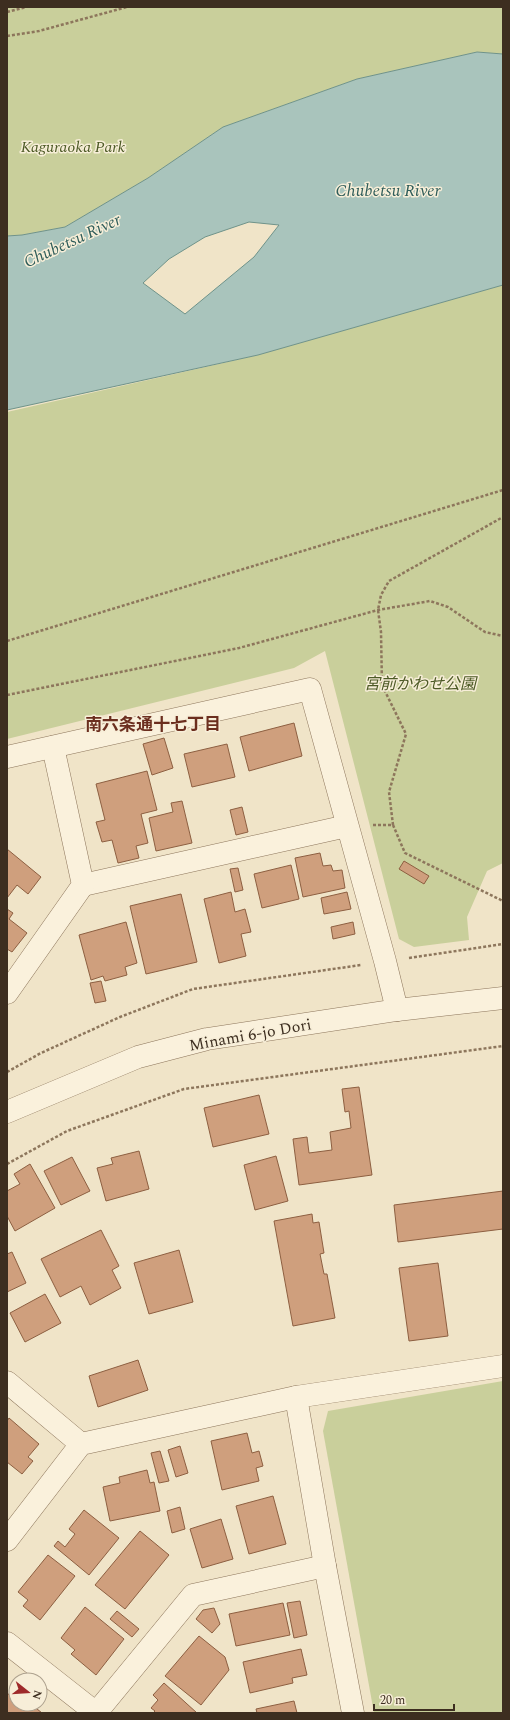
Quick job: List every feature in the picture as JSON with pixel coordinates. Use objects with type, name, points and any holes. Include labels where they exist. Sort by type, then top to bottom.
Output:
[{"type":"street","points":[[7,757],[310,689],[385,961],[397,1010]]},
{"type":"street","points":[[53,747],[83,885]]},
{"type":"street","points":[[7,993],[83,885],[347,826]]},
{"type":"street","name":"Minami 6-jo Dori","points":[[7,1112],[138,1057],[199,1041],[397,1010],[503,998]]},
{"type":"street","points":[[7,1540],[81,1444],[296,1397],[503,1366]]},
{"type":"street","points":[[7,1382],[81,1444]]},
{"type":"street","points":[[296,1397],[325,1566],[353,1713]]},
{"type":"street","points":[[7,1643],[96,1713],[193,1594],[325,1566]]},
{"type":"path","points":[[7,12],[26,7]]},
{"type":"path","points":[[7,36],[39,31],[127,7]]},
{"type":"path","points":[[7,641],[503,490]]},
{"type":"path","points":[[503,517],[389,581],[381,595],[378,610],[381,632],[382,685],[406,734],[389,792],[393,825],[405,853],[503,901]]},
{"type":"path","points":[[7,695],[239,648],[378,610],[430,601],[448,606],[485,632],[503,636]]},
{"type":"path","points":[[347,826],[393,825]]},
{"type":"path","points":[[7,1072],[48,1050],[120,1017],[193,989],[503,944]]},
{"type":"path","points":[[7,1164],[67,1131],[184,1089],[503,1046]]},
{"type":"green space","name":"Kaguraoka Park","points":[[7,7],[503,7],[503,54],[477,52],[357,79],[223,127],[148,178],[65,227],[22,235],[7,236]]},
{"type":"green space","name":"宮前かわせ公園","points":[[503,285],[503,863],[487,871],[467,917],[469,940],[414,947],[399,939],[325,651],[294,668],[7,739],[7,412],[258,355]]},
{"type":"green space","points":[[503,1381],[503,1713],[374,1713],[323,1431],[328,1411]]},
{"type":"water","name":"Chubetsu River","points":[[477,52],[503,54],[503,285],[258,355],[7,410],[7,236],[22,235],[65,227],[148,178],[223,127],[357,79]],"holes":[[[249,222],[279,225],[254,257],[185,314],[143,283],[169,259],[205,237]]]},
{"type":"building","points":[[294,723],[302,756],[249,771],[240,737]]},
{"type":"building","points":[[164,738],[173,768],[152,775],[143,744]]},
{"type":"building","points":[[227,744],[235,777],[192,787],[184,754]]},
{"type":"building","points":[[147,771],[157,810],[141,814],[148,843],[136,846],[139,858],[118,863],[112,840],[102,842],[96,822],[105,820],[96,784]]},
{"type":"building","points":[[182,801],[192,843],[156,851],[149,818],[173,812],[171,803]]},
{"type":"building","points":[[242,807],[248,832],[236,835],[230,810]]},
{"type":"building","points":[[7,849],[41,877],[28,894],[17,885],[7,898]]},
{"type":"building","points":[[320,853],[323,866],[331,865],[333,871],[342,870],[345,888],[303,897],[295,858]]},
{"type":"building","points":[[404,861],[429,876],[424,884],[399,869]]},
{"type":"building","points":[[291,865],[299,899],[262,908],[254,874]]},
{"type":"building","points":[[238,868],[243,890],[235,892],[230,869]]},
{"type":"building","points":[[231,892],[235,912],[245,909],[251,932],[241,934],[246,956],[219,963],[204,899]]},
{"type":"building","points":[[347,892],[351,909],[324,914],[321,898]]},
{"type":"building","points":[[181,894],[197,962],[146,974],[130,906]]},
{"type":"building","points":[[7,909],[13,913],[9,919],[27,933],[12,952],[7,949]]},
{"type":"building","points":[[126,922],[137,963],[125,967],[127,975],[105,981],[103,976],[91,980],[79,935]]},
{"type":"building","points":[[353,922],[355,934],[333,939],[331,927]]},
{"type":"building","points":[[101,981],[106,1001],[95,1003],[90,983]]},
{"type":"building","points":[[359,1087],[372,1175],[299,1185],[293,1139],[307,1137],[309,1153],[332,1150],[330,1132],[351,1128],[349,1111],[345,1112],[342,1089]]},
{"type":"building","points":[[259,1095],[269,1134],[213,1147],[204,1108]]},
{"type":"building","points":[[139,1151],[149,1189],[106,1201],[97,1168],[113,1164],[111,1158]]},
{"type":"building","points":[[276,1156],[288,1201],[255,1210],[244,1165]]},
{"type":"building","points":[[72,1157],[90,1191],[61,1205],[44,1171]]},
{"type":"building","points":[[30,1164],[55,1208],[15,1231],[7,1216],[7,1191],[20,1184],[14,1174]]},
{"type":"building","points":[[503,1191],[503,1229],[398,1242],[394,1205]]},
{"type":"building","points":[[312,1214],[313,1223],[319,1222],[324,1253],[320,1254],[324,1274],[327,1274],[335,1318],[293,1326],[274,1221]]},
{"type":"building","points":[[101,1230],[119,1266],[112,1270],[121,1288],[90,1305],[81,1286],[60,1297],[41,1259]]},
{"type":"building","points":[[179,1250],[193,1302],[149,1314],[134,1263]]},
{"type":"building","points":[[12,1252],[26,1283],[7,1292],[7,1254]]},
{"type":"building","points":[[438,1263],[448,1336],[409,1341],[399,1268]]},
{"type":"building","points":[[45,1294],[61,1323],[25,1342],[10,1313]]},
{"type":"building","points":[[138,1360],[148,1390],[98,1407],[89,1376]]},
{"type":"building","points":[[9,1418],[39,1444],[28,1457],[33,1461],[22,1474],[7,1462],[7,1421]]},
{"type":"building","points":[[247,1433],[252,1453],[259,1451],[263,1466],[256,1468],[259,1481],[222,1490],[211,1441]]},
{"type":"building","points":[[180,1446],[188,1473],[176,1477],[168,1450]]},
{"type":"building","points":[[160,1451],[169,1481],[159,1483],[151,1453]]},
{"type":"building","points":[[147,1470],[150,1483],[154,1482],[160,1511],[110,1521],[103,1487],[120,1483],[119,1477]]},
{"type":"building","points":[[273,1496],[286,1544],[249,1554],[236,1506]]},
{"type":"building","points":[[180,1507],[185,1529],[172,1533],[167,1511]]},
{"type":"building","points":[[84,1510],[119,1538],[89,1575],[54,1546],[58,1541],[65,1547],[75,1534],[69,1529]]},
{"type":"building","points":[[221,1519],[233,1559],[202,1568],[190,1529]]},
{"type":"building","points":[[140,1531],[169,1555],[125,1609],[95,1585]]},
{"type":"building","points":[[48,1555],[75,1576],[40,1620],[23,1606],[28,1600],[18,1592]]},
{"type":"building","points":[[300,1601],[307,1635],[294,1638],[287,1603]]},
{"type":"building","points":[[283,1603],[290,1635],[236,1646],[229,1614]]},
{"type":"building","points":[[85,1607],[124,1639],[96,1675],[71,1654],[75,1650],[61,1638]]},
{"type":"building","points":[[214,1608],[220,1624],[212,1633],[196,1619],[203,1610]]},
{"type":"building","points":[[117,1611],[139,1629],[132,1637],[110,1619]]},
{"type":"building","points":[[199,1636],[225,1657],[229,1670],[201,1705],[165,1676]]},
{"type":"building","points":[[301,1649],[307,1675],[292,1678],[293,1683],[250,1693],[243,1662]]},
{"type":"building","points":[[164,1683],[197,1713],[153,1713],[155,1711],[151,1708],[158,1700],[153,1695]]},
{"type":"building","points":[[8,1695],[8,1712],[42,1713],[7,1713]]},
{"type":"building","points":[[294,1701],[297,1713],[257,1713],[256,1709]]},
{"type":"district","name":"南六条通十七丁目","points":[[153,724]]}]
